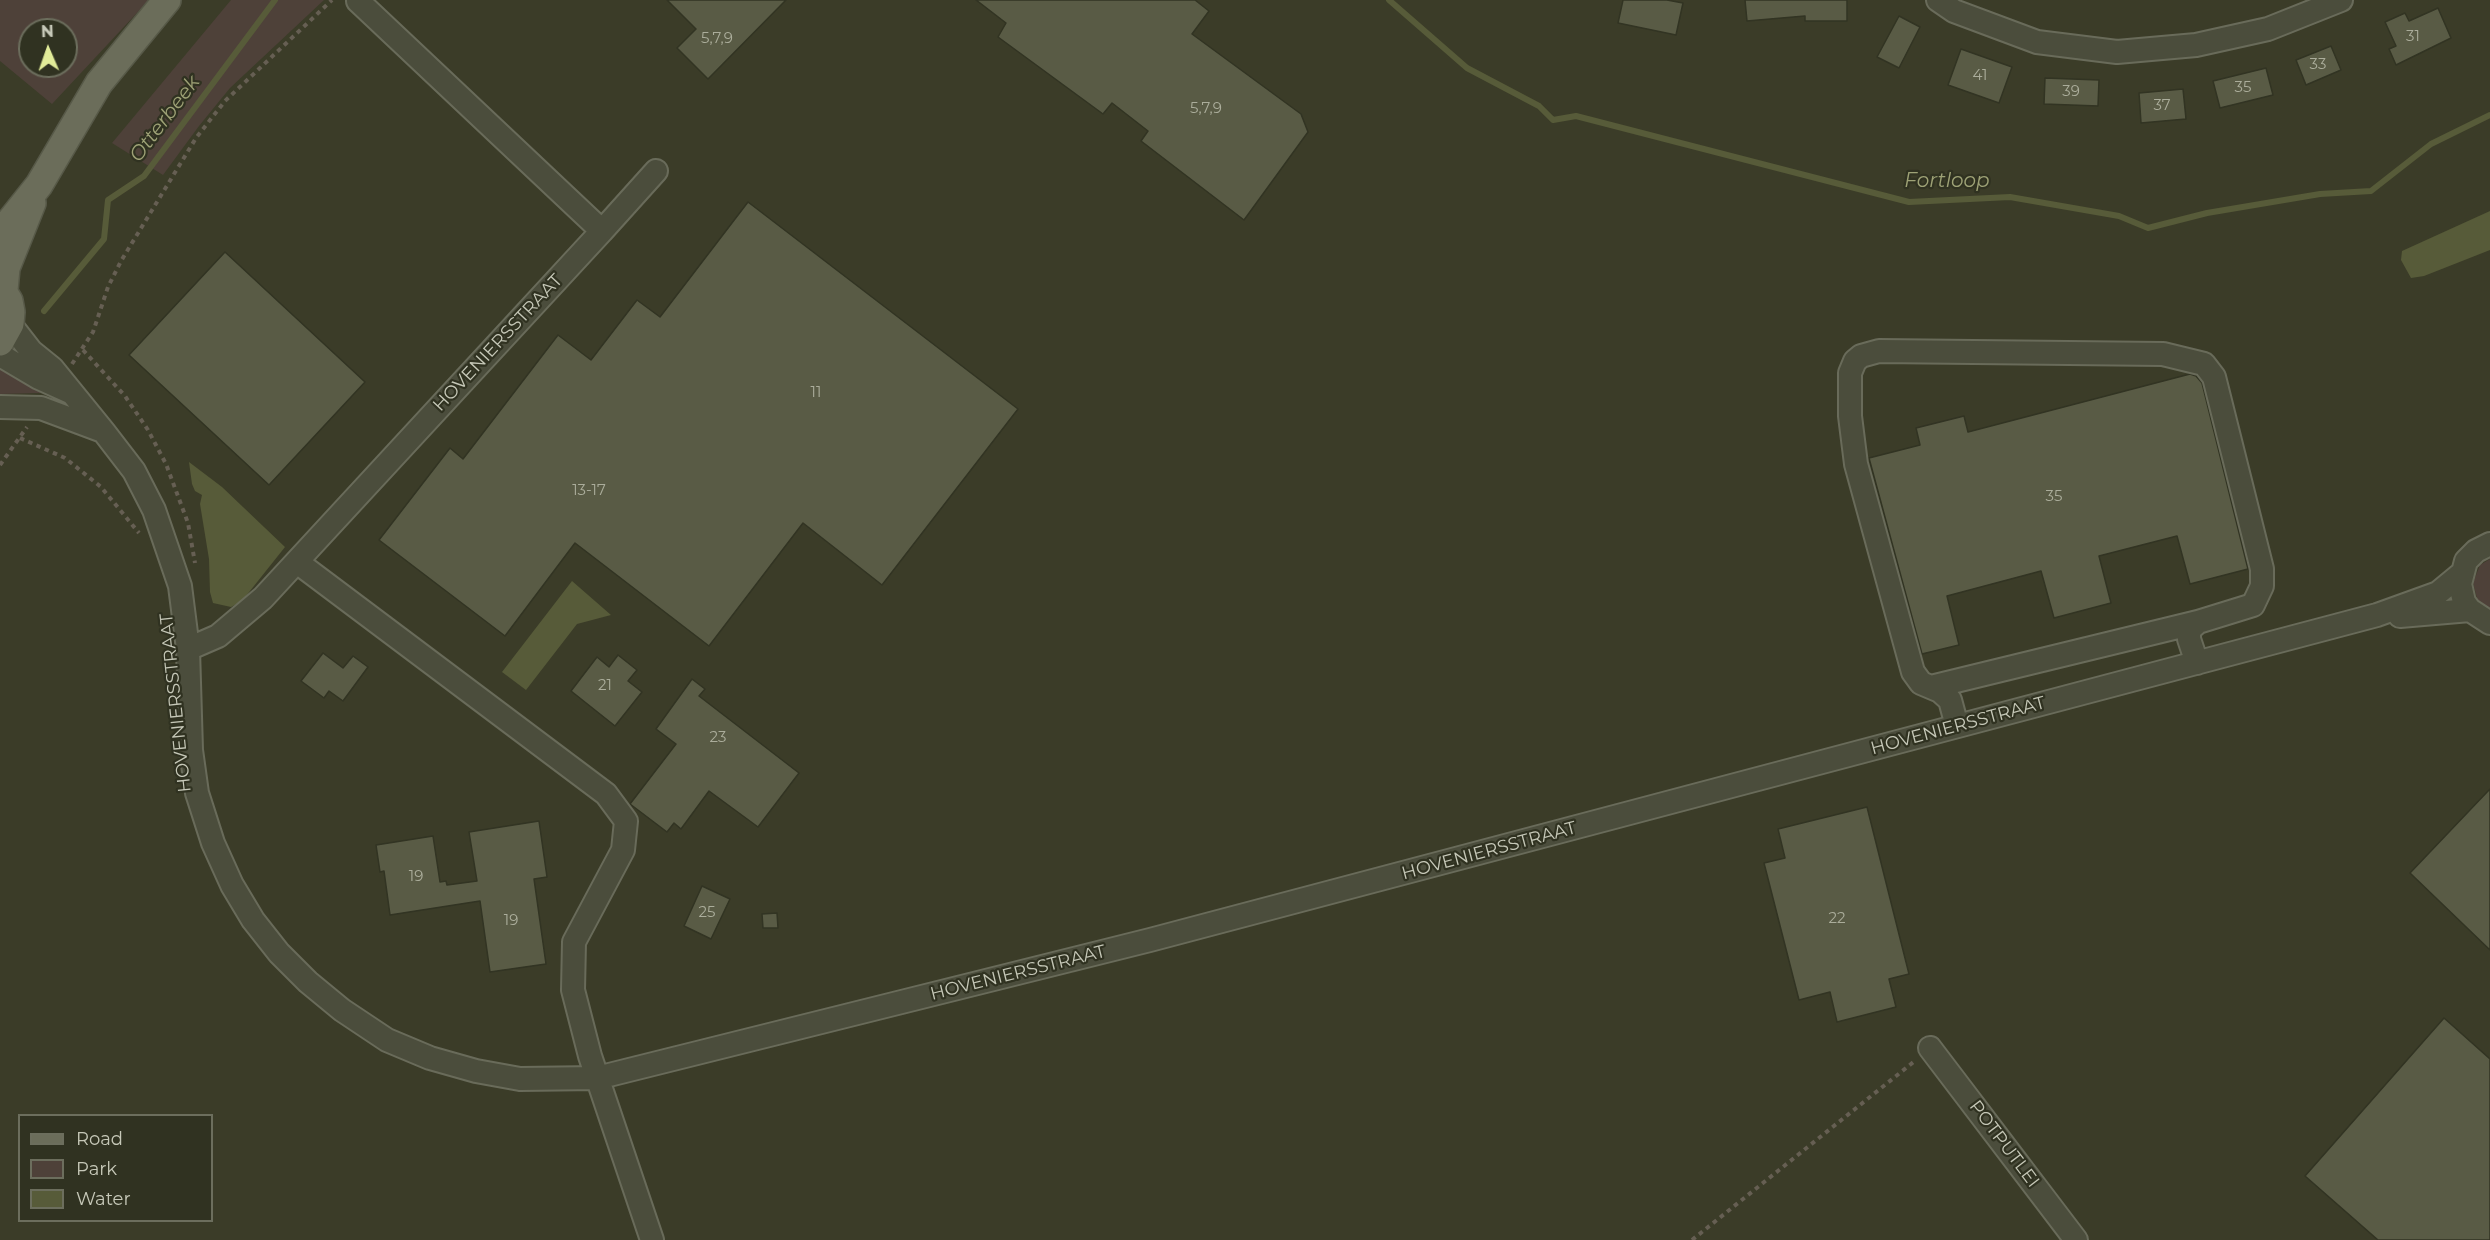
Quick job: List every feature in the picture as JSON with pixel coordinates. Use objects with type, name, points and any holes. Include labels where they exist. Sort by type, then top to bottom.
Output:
[{"type":"main road","points":[[0,234],[39,185],[99,83],[167,0]]},
{"type":"main road","points":[[5,333],[11,312],[2,288],[6,268],[20,239],[39,185]]},
{"type":"street","points":[[1938,0],[1954,10],[2037,42],[2117,52],[2196,45],[2268,29],[2340,0]]},
{"type":"street","points":[[358,1],[602,231]]},
{"type":"street","name":"HOVENIERSSTRAAT","points":[[188,649],[218,636],[241,620],[656,171]]},
{"type":"street","name":"HOVENIERSSTRAAT","points":[[5,333],[52,368],[134,471],[154,510],[180,586],[188,649],[190,750],[197,793],[213,843],[232,885],[253,920],[279,953],[308,982],[342,1010],[387,1040],[430,1058],[476,1071],[520,1079],[597,1078],[1150,940],[2378,615],[2438,593],[2461,574],[2466,561],[2476,551],[2490,544]]},
{"type":"street","points":[[1931,687],[2198,622],[2253,605],[2262,586],[2262,568],[2214,377],[2204,364],[2163,354],[1879,351],[1862,356],[1855,361],[1850,373],[1850,416],[1856,464],[1913,672],[1922,683],[1931,687],[1940,691],[1950,700],[1957,726]]},
{"type":"street","name":"HOVENIERSSTRAAT","points":[[0,355],[39,378],[70,392]]},
{"type":"street","points":[[0,407],[40,408],[104,432]]},
{"type":"street","points":[[297,562],[606,794],[626,821],[623,850],[574,942],[573,990],[597,1078],[652,1240]]},
{"type":"street","points":[[2461,574],[2461,593],[2469,610],[2490,623]]},
{"type":"street","name":"HOVENIERSSTRAAT","points":[[2378,615],[2396,616],[2469,610]]},
{"type":"street","points":[[2197,663],[2189,639],[2189,630],[2198,622]]},
{"type":"street","name":"POTPUTLEI","points":[[1930,1048],[2076,1240]]},
{"type":"path","points":[[71,365],[83,350],[100,315],[114,273],[196,138],[225,101],[332,0]]},
{"type":"path","points":[[83,350],[125,396],[148,430],[166,464],[188,524],[196,574]]},
{"type":"path","points":[[0,465],[31,421]]},
{"type":"path","points":[[20,438],[65,458],[101,487],[135,526],[144,541]]},
{"type":"path","points":[[1692,1240],[1930,1048]]},
{"type":"green space","points":[[0,0],[149,0],[78,76],[78,18],[18,18],[18,76],[0,61]]},
{"type":"green space","points":[[231,0],[324,0],[230,88],[163,175],[112,143]]},
{"type":"green space","points":[[21,78],[76,78],[52,104]]},
{"type":"green space","points":[[0,367],[40,387],[40,393],[0,394]]},
{"type":"green space","points":[[2490,559],[2490,612],[2478,602],[2473,583],[2480,565]]},
{"type":"water","points":[[2490,211],[2490,250],[2424,276],[2411,278],[2401,260],[2402,251]]},
{"type":"water","points":[[189,462],[222,487],[285,547],[242,601],[231,607],[213,603],[200,504],[202,495],[195,491],[192,484]]},
{"type":"water","points":[[572,581],[611,615],[577,624],[526,690],[502,672]]},
{"type":"building","points":[[667,0],[786,0],[708,79],[677,48],[696,29]]},
{"type":"building","points":[[976,0],[1195,0],[1209,11],[1192,34],[1301,114],[1308,132],[1244,220],[1141,141],[1148,131],[1112,103],[1103,114],[998,37],[1006,23]]},
{"type":"building","points":[[1623,0],[1667,0],[1683,3],[1676,35],[1618,23]]},
{"type":"building","points":[[1745,0],[1847,0],[1847,21],[1805,21],[1805,16],[1747,21]]},
{"type":"building","points":[[2438,8],[2451,38],[2396,65],[2389,49],[2396,46],[2385,22],[2405,13],[2409,21]]},
{"type":"building","points":[[1899,16],[1920,27],[1899,68],[1877,57]]},
{"type":"building","points":[[2331,46],[2341,70],[2306,85],[2296,60]]},
{"type":"building","points":[[1961,49],[2012,67],[1999,103],[1948,85]]},
{"type":"building","points":[[2266,68],[2273,95],[2220,108],[2213,81]]},
{"type":"building","points":[[2045,78],[2099,80],[2098,106],[2044,104]]},
{"type":"building","points":[[2183,89],[2186,119],[2141,123],[2139,93]]},
{"type":"building","points":[[748,202],[1018,409],[882,585],[803,523],[709,646],[575,543],[505,636],[379,540],[450,448],[463,459],[558,335],[591,360],[637,300],[660,317]]},
{"type":"building","points":[[225,252],[365,382],[269,485],[129,355]]},
{"type":"building","points":[[2190,374],[2196,376],[2202,383],[2248,569],[2190,584],[2177,536],[2099,556],[2111,603],[2054,618],[2041,571],[1947,596],[1959,645],[1922,654],[1869,458],[1920,445],[1916,428],[1964,416],[1968,432]]},
{"type":"building","points":[[323,653],[343,668],[353,656],[368,667],[343,701],[329,691],[324,698],[301,681]]},
{"type":"building","points":[[618,655],[637,670],[628,681],[642,692],[615,726],[571,691],[597,657],[609,667]]},
{"type":"building","points":[[692,679],[705,689],[699,696],[799,773],[758,827],[709,791],[681,829],[674,823],[667,832],[630,804],[676,744],[656,729]]},
{"type":"building","points":[[2490,789],[2490,950],[2410,873]]},
{"type":"building","points":[[1867,807],[1909,974],[1889,979],[1896,1007],[1837,1022],[1830,992],[1799,1000],[1764,863],[1785,858],[1778,829]]},
{"type":"building","points":[[539,821],[547,877],[534,879],[546,964],[490,972],[480,901],[390,915],[384,871],[380,872],[376,845],[433,836],[440,882],[446,881],[447,885],[477,881],[469,832]]},
{"type":"building","points":[[702,886],[730,899],[711,939],[684,926]]},
{"type":"building","points":[[777,913],[778,928],[763,928],[762,914]]},
{"type":"building","points":[[2444,1018],[2490,1059],[2490,1240],[2378,1240],[2305,1176]]},
{"type":"waterway","name":"Otterbeek","points":[[44,311],[104,239],[108,200],[144,176],[275,0]]},
{"type":"waterway","name":"Fortloop","points":[[1389,0],[1467,68],[1539,106],[1553,120],[1576,116],[1909,202],[2010,197],[2119,216],[2148,228],[2207,213],[2320,194],[2371,191],[2431,144],[2490,115]]}]
